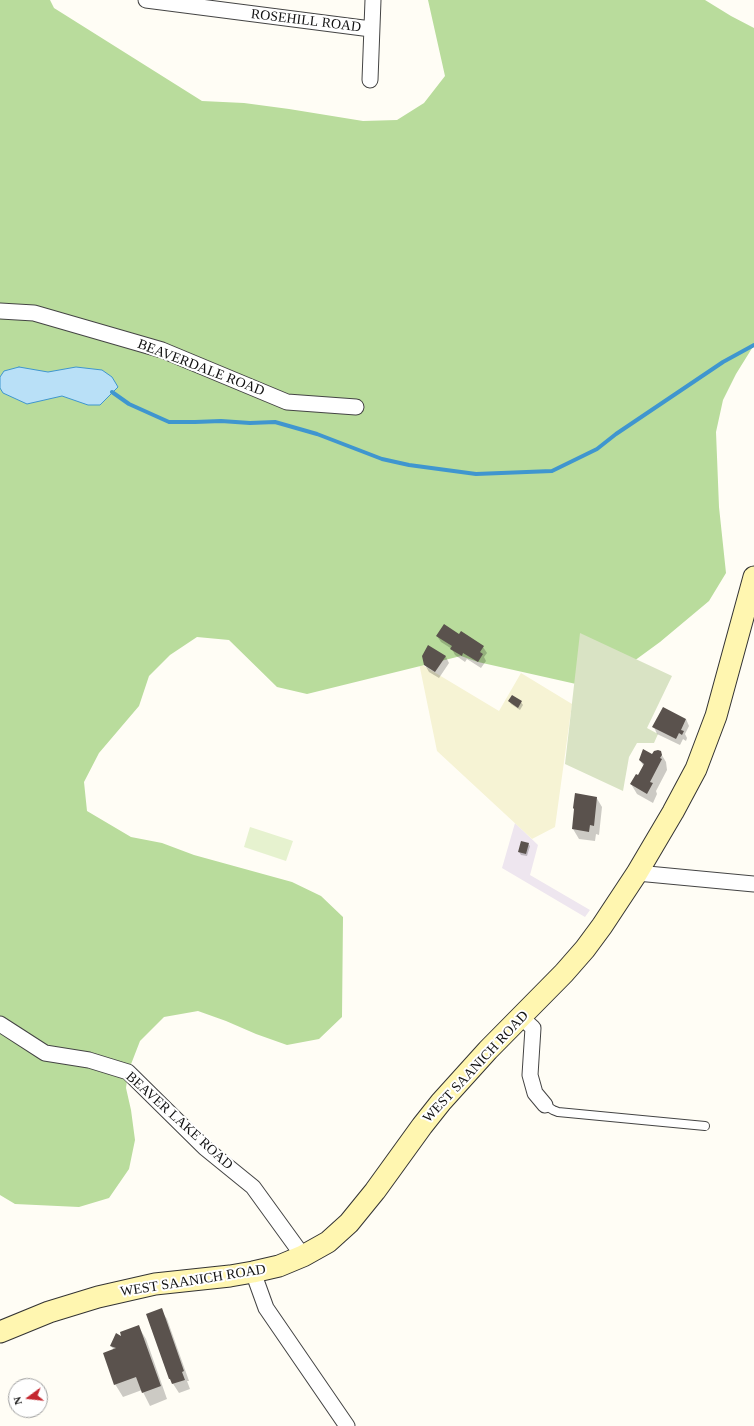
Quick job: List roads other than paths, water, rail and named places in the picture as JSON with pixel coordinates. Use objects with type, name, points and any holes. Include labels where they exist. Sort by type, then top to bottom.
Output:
[{"type":"main road","name":"WEST SAANICH ROAD","points":[[0,1332],[49,1312],[98,1297],[155,1284],[230,1276],[279,1266],[303,1256],[328,1242],[354,1218],[440,1102],[488,1050],[564,973],[585,949],[602,926],[636,873],[673,812],[696,769],[716,716],[754,577]]},
{"type":"street","name":"ROSEHILL ROAD","points":[[146,0],[371,29]]},
{"type":"street","points":[[370,80],[373,0]]},
{"type":"street","name":"BEAVERDALE ROAD","points":[[0,312],[34,314],[162,350],[287,402],[356,407]]},
{"type":"street","points":[[636,873],[754,884]]},
{"type":"street","points":[[521,1017],[533,1028],[531,1079],[535,1092],[545,1105]]},
{"type":"street","name":"BEAVER LAKE ROAD","points":[[0,1024],[45,1053],[89,1060],[128,1072],[205,1148],[253,1187],[303,1256]]},
{"type":"street","points":[[253,1272],[266,1308],[347,1426]]},
{"type":"lane","points":[[545,1105],[558,1112],[705,1126]]},
{"type":"water","points":[[19,367],[48,372],[76,367],[102,370],[112,377],[118,387],[100,405],[88,405],[62,396],[27,404],[3,393],[0,388],[0,377],[4,371]]},
{"type":"waterway","points":[[112,392],[129,404],[169,422],[275,422],[317,434],[382,459],[409,465],[476,474],[552,471],[597,449],[616,434],[723,362],[754,345]]}]
